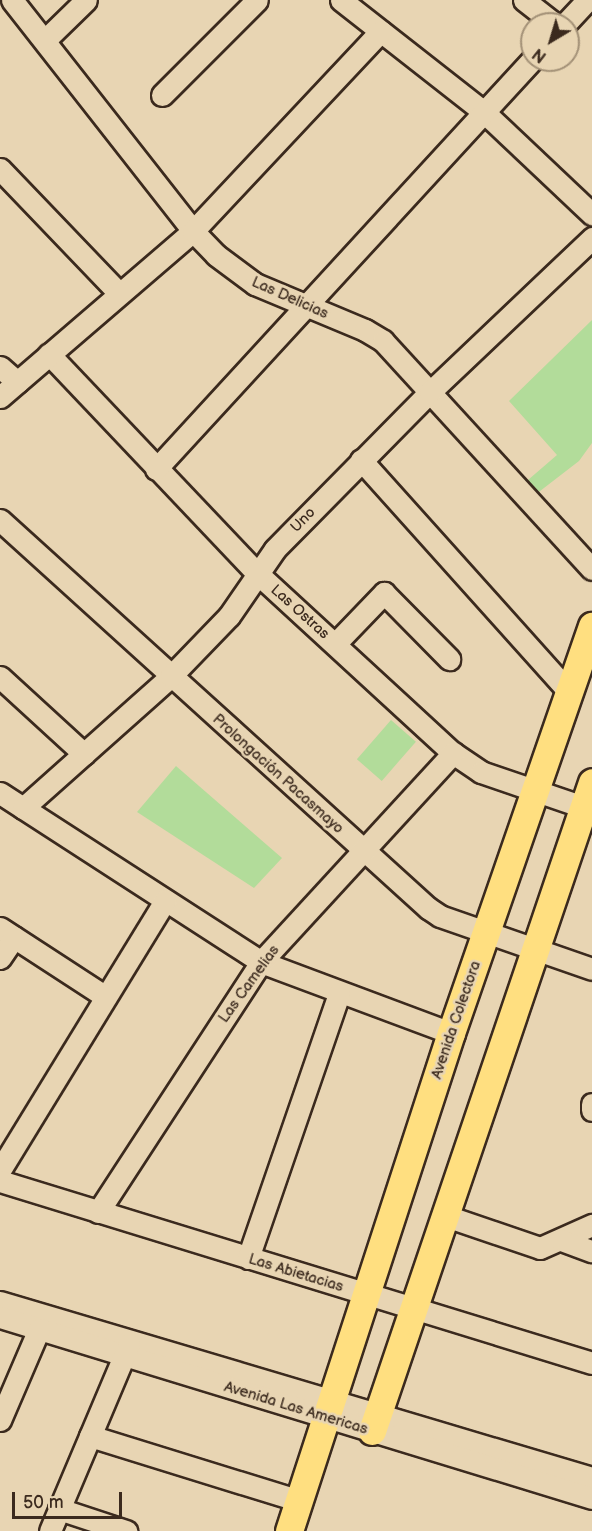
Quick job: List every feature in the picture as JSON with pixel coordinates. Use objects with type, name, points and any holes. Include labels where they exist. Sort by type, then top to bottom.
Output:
[{"type":"main road","name":"Avenida Colectora","points":[[289,1531],[451,1033],[592,626]]},
{"type":"main road","points":[[375,1422],[536,950],[588,809],[592,782]]},
{"type":"street","name":"Las Delicias","points":[[12,0],[194,231],[235,271],[255,284],[365,330],[383,341],[592,569]]},
{"type":"street","points":[[45,40],[86,0]]},
{"type":"street","points":[[162,95],[257,0]]},
{"type":"street","points":[[340,0],[484,112],[592,214]]},
{"type":"street","points":[[524,0],[540,12]]},
{"type":"street","points":[[576,12],[587,0]]},
{"type":"street","points":[[0,397],[194,231],[381,31]]},
{"type":"street","points":[[156,469],[521,72]]},
{"type":"street","points":[[0,169],[119,293]]},
{"type":"street","name":"Uno","points":[[23,808],[171,676],[229,616],[275,549],[430,392],[592,238]]},
{"type":"street","name":"Las Ostras","points":[[49,354],[258,574],[453,753],[481,772],[588,809]]},
{"type":"street","points":[[0,367],[17,382]]},
{"type":"street","points":[[361,460],[570,693]]},
{"type":"street","name":"Prolongación Pacasmayo","points":[[0,520],[363,851],[440,916],[592,969]]},
{"type":"street","points":[[335,644],[384,592],[449,659]]},
{"type":"street","points":[[0,677],[84,754]]},
{"type":"street","name":"Las Camelias","points":[[98,1212],[261,962],[453,753]]},
{"type":"street","points":[[0,793],[261,962],[451,1033]]},
{"type":"street","points":[[0,1170],[165,901]]},
{"type":"street","points":[[0,958],[7,932],[106,998]]},
{"type":"street","points":[[248,1258],[339,993]]},
{"type":"street","points":[[592,1104],[592,1110]]},
{"type":"street","name":"Las Abietacias","points":[[0,1181],[592,1363]]},
{"type":"street","points":[[446,1216],[540,1248],[592,1225]]},
{"type":"street","points":[[561,1240],[592,1251]]},
{"type":"street","name":"Avenida Las Americas","points":[[0,1302],[128,1348],[329,1409],[592,1478]]},
{"type":"street","name":"Avenida Las Americas","points":[[0,1317],[39,1329],[128,1348]]},
{"type":"street","points":[[0,1419],[39,1329]]},
{"type":"street","points":[[50,1531],[128,1348]]},
{"type":"street","name":"Avenida Las Americas","points":[[375,1422],[592,1498]]},
{"type":"street","points":[[90,1436],[300,1501]]},
{"type":"street","points":[[59,1509],[126,1531]]},
{"type":"green space","points":[[592,320],[592,443],[579,461],[531,498],[521,486],[557,455],[509,401]]},
{"type":"green space","points":[[391,720],[416,742],[382,781],[357,759]]},
{"type":"green space","points":[[176,766],[282,858],[254,888],[137,812]]}]
